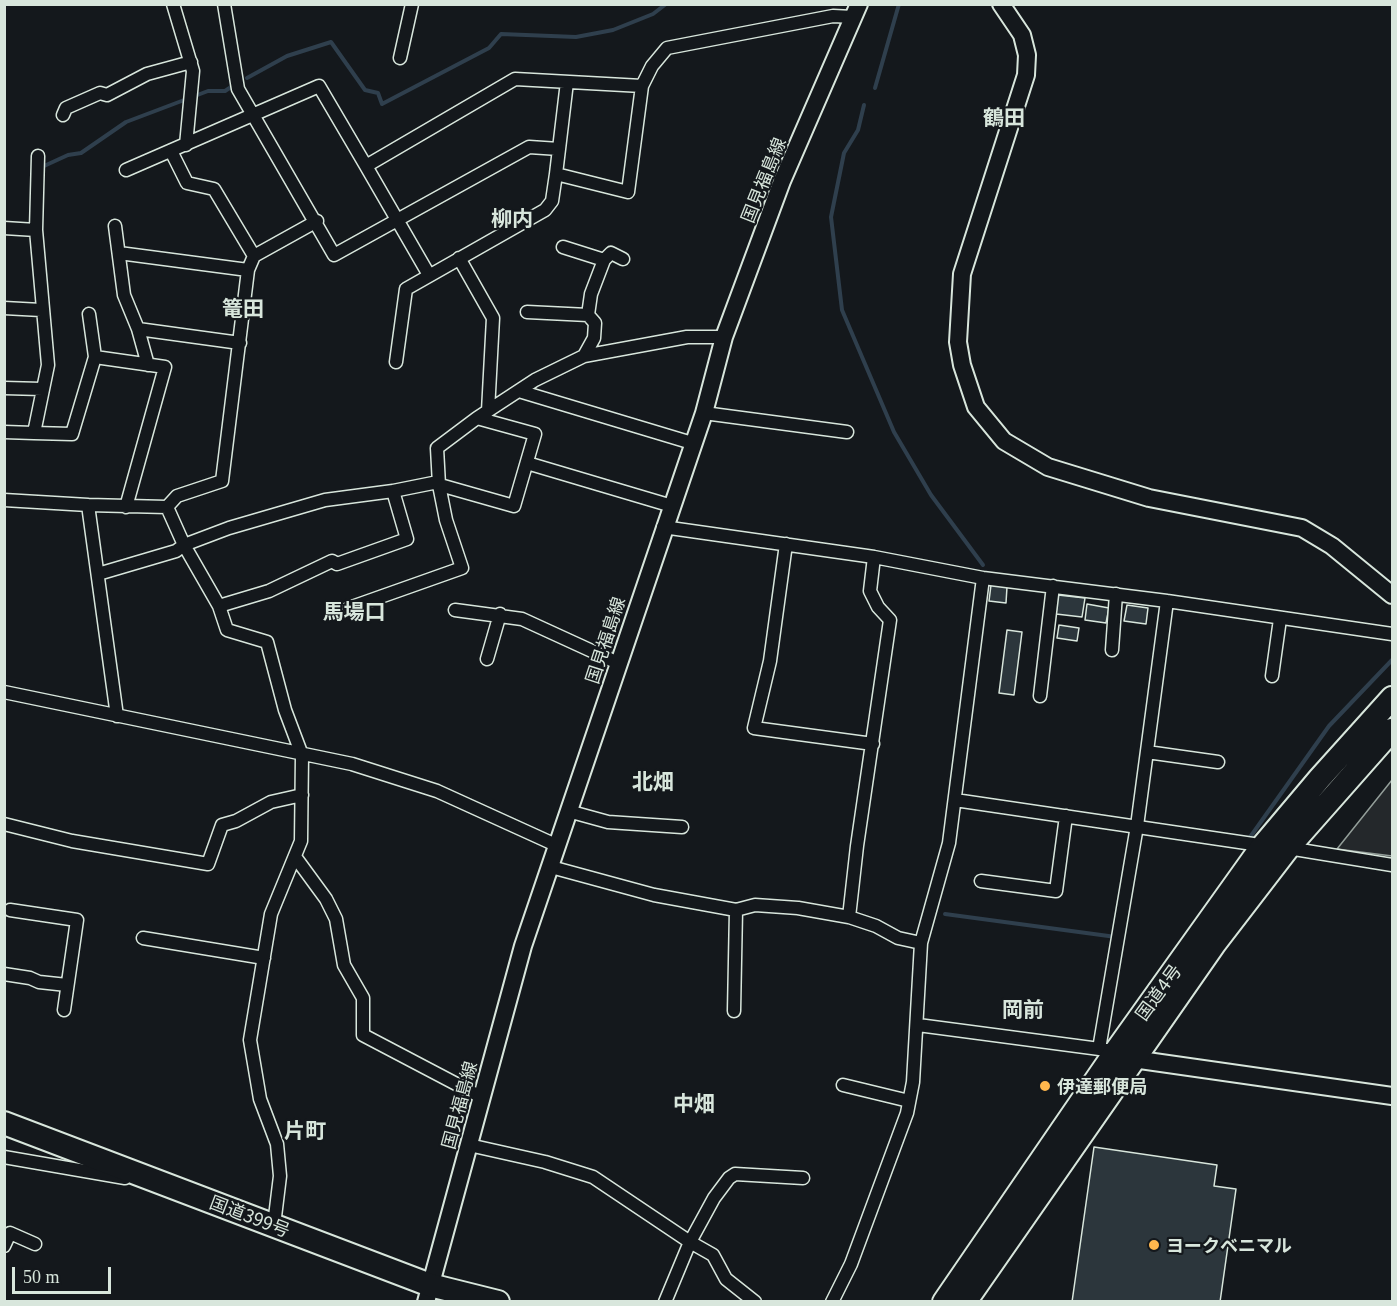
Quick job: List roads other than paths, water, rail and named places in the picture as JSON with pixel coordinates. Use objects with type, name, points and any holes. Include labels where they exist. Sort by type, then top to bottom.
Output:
[{"type":"highway","name":"国道4号","points":[[944,1302],[1116,1053],[1262,849],[1320,778],[1392,698]]},
{"type":"highway","name":"国道4号","points":[[965,1302],[1116,1053],[1215,943],[1288,848],[1392,730]]},
{"type":"highway","name":"国道399号","points":[[4,1123],[274,1226],[428,1293],[498,1302]]},
{"type":"main road","points":[[1001,4],[1022,35],[1028,55],[1026,75],[962,274],[958,342],[962,365],[976,407],[1004,441],[1048,468],[1149,498],[1302,528],[1332,546],[1392,595]]},
{"type":"main road","name":"国見福島線","points":[[428,1293],[523,946],[663,527],[704,413],[724,337],[782,181],[856,11]]},
{"type":"main road","points":[[1116,1053],[1392,1096]]},
{"type":"street","points":[[172,4],[193,71],[186,145]]},
{"type":"street","points":[[224,4],[238,89],[317,221],[334,255],[529,147],[559,149]]},
{"type":"street","points":[[400,58],[412,4]]},
{"type":"street","points":[[556,174],[628,192],[642,86],[652,66],[667,48],[856,11]]},
{"type":"street","points":[[63,115],[66,108],[100,93],[107,94],[147,74],[191,62]]},
{"type":"street","points":[[366,166],[515,79],[642,86]]},
{"type":"street","points":[[396,362],[406,289],[545,210],[552,201],[567,82]]},
{"type":"street","points":[[126,170],[319,87],[429,275]]},
{"type":"street","points":[[171,151],[187,183],[214,189],[254,256]]},
{"type":"street","points":[[34,433],[48,365],[41,310],[36,230],[38,156]]},
{"type":"street","points":[[4,500],[167,507],[177,496],[222,481],[248,270],[254,256],[317,221]]},
{"type":"street","points":[[115,226],[124,295],[138,329],[148,365]]},
{"type":"street","points":[[4,228],[36,230]]},
{"type":"street","points":[[562,247],[604,261]]},
{"type":"street","points":[[119,253],[248,270]]},
{"type":"street","points":[[584,356],[594,338],[595,324],[588,315],[591,294],[604,261],[611,253],[623,259]]},
{"type":"street","points":[[459,258],[493,318],[483,415]]},
{"type":"street","points":[[4,308],[41,310]]},
{"type":"street","points":[[527,312],[588,315]]},
{"type":"street","points":[[4,432],[72,434],[95,357],[89,314]]},
{"type":"street","points":[[138,329],[240,343]]},
{"type":"street","points":[[349,608],[462,568],[446,520],[439,486],[437,448],[519,391],[558,367],[584,356],[687,337],[724,337]]},
{"type":"street","points":[[95,357],[165,367],[126,507]]},
{"type":"street","points":[[4,388],[42,389]]},
{"type":"street","points":[[519,391],[692,443]]},
{"type":"street","points":[[704,413],[847,432]]},
{"type":"street","points":[[98,574],[176,551],[184,545],[229,528],[325,500],[433,483],[514,506],[535,434],[483,415]]},
{"type":"street","points":[[527,463],[672,506]]},
{"type":"street","points":[[219,606],[268,591],[332,561],[338,564],[407,539],[393,491]]},
{"type":"street","points":[[88,505],[117,716]]},
{"type":"street","points":[[167,507],[184,545],[219,606],[227,630],[267,642],[285,710],[302,755],[301,841],[296,858],[271,914],[250,1040],[260,1099],[278,1144],[280,1176],[274,1226]]},
{"type":"street","points":[[663,527],[874,557],[983,578],[1116,594],[1392,634]]},
{"type":"street","points":[[786,544],[770,661],[754,728],[873,744]]},
{"type":"street","points":[[849,917],[890,620],[878,607],[870,591],[874,557]]},
{"type":"street","points":[[832,1302],[851,1264],[909,1101],[918,1025],[921,943],[949,843],[983,578]]},
{"type":"street","points":[[1040,696],[1053,586]]},
{"type":"street","points":[[1112,650],[1116,594]]},
{"type":"street","points":[[918,1025],[1116,1053],[1135,824],[1148,752],[1167,601]]},
{"type":"street","points":[[455,610],[500,614],[522,619],[618,663]]},
{"type":"street","points":[[487,659],[500,614]]},
{"type":"street","points":[[1272,676],[1280,619]]},
{"type":"street","points":[[4,692],[352,764],[437,791],[558,846]]},
{"type":"street","points":[[1148,752],[1218,762]]},
{"type":"street","points":[[4,824],[72,841],[208,864],[222,825],[236,821],[271,802],[302,795]]},
{"type":"street","points":[[955,800],[1135,824],[1253,844],[1262,849]]},
{"type":"street","points":[[568,811],[608,822],[682,828]]},
{"type":"street","points":[[981,881],[1056,891],[1066,816]]},
{"type":"street","points":[[1288,848],[1392,865]]},
{"type":"street","points":[[296,858],[326,899],[336,919],[344,965],[363,998],[363,1035],[481,1097]]},
{"type":"street","points":[[551,867],[654,895],[736,910],[755,905],[798,908],[849,917],[876,926],[898,938],[921,943]]},
{"type":"street","points":[[10,909],[77,920],[64,1010]]},
{"type":"street","points":[[734,1011],[736,910]]},
{"type":"street","points":[[143,938],[264,958]]},
{"type":"street","points":[[4,974],[30,978],[39,982],[67,985]]},
{"type":"street","points":[[843,1085],[909,1101]]},
{"type":"street","points":[[469,1145],[545,1162],[593,1177],[713,1255],[726,1279],[755,1302]]},
{"type":"street","points":[[4,1157],[174,1186]]},
{"type":"street","points":[[665,1302],[690,1242],[714,1198],[729,1178],[735,1174],[803,1178]]},
{"type":"street","points":[[4,1246],[10,1233],[35,1244]]},
{"type":"waterway","points":[[247,78],[287,56],[331,42],[365,90],[378,93],[382,104],[489,48],[501,34],[576,37],[613,30],[653,14],[666,4]]},
{"type":"waterway","points":[[875,88],[899,4]]},
{"type":"waterway","points":[[44,166],[68,155],[81,153],[126,122],[208,91],[225,91],[231,87]]},
{"type":"waterway","points":[[864,105],[858,130],[844,153],[831,217],[842,310],[894,432],[931,495],[983,565]]},
{"type":"waterway","points":[[1248,840],[1329,726],[1392,660]]},
{"type":"waterway","points":[[945,914],[1116,937]]},
{"type":"place","name":"伊達郵便局","points":[[1045,1086]]},
{"type":"place","name":"ヨークベニマル","points":[[1154,1245]]},
{"type":"district","name":"鶴田","points":[[1004,117]]},
{"type":"district","name":"柳内","points":[[512,218]]},
{"type":"district","name":"篭田","points":[[243,308]]},
{"type":"district","name":"馬場口","points":[[354,611]]},
{"type":"district","name":"北畑","points":[[653,781]]},
{"type":"district","name":"岡前","points":[[1023,1009]]},
{"type":"district","name":"中畑","points":[[694,1103]]},
{"type":"district","name":"片町","points":[[305,1130]]}]
